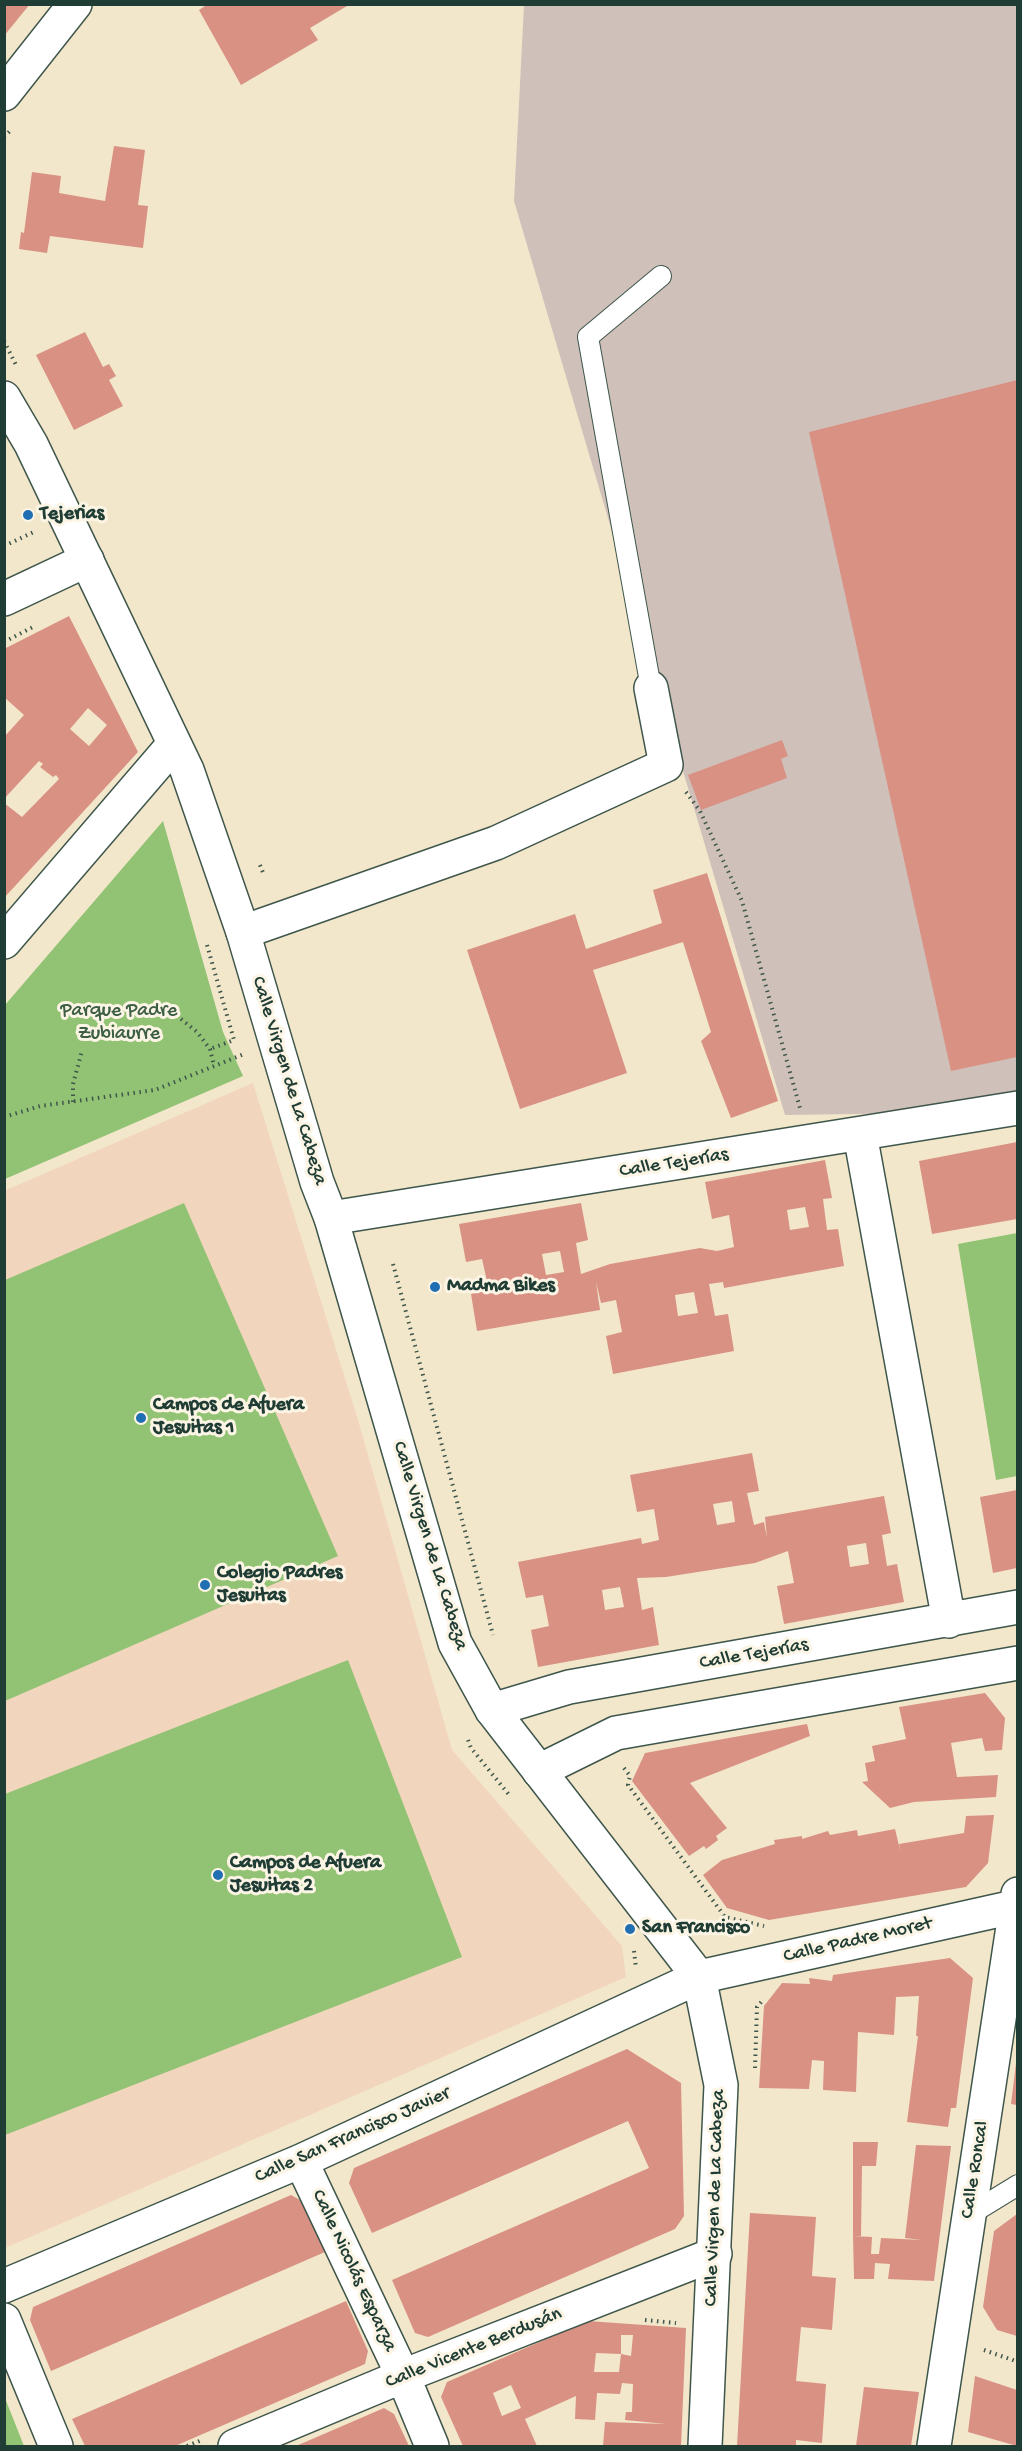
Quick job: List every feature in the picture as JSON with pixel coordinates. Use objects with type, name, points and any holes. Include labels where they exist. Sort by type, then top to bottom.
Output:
[{"type":"street","points":[[4,94],[75,4]]},
{"type":"street","name":"Calle Virgen de La Cabeza","points":[[4,398],[31,444],[187,770],[243,932],[317,1182],[331,1218],[455,1643],[492,1710],[699,1977],[721,2085],[705,2446]]},
{"type":"street","points":[[4,599],[87,560]]},
{"type":"street","points":[[243,932],[496,843],[666,765],[651,688]]},
{"type":"street","points":[[4,942],[174,744]]},
{"type":"street","name":"Calle Tejerías","points":[[331,1218],[1017,1108]]},
{"type":"street","points":[[860,1134],[948,1621]]},
{"type":"street","name":"Calle Tejerías","points":[[492,1710],[569,1687],[1017,1607]]},
{"type":"street","points":[[539,1771],[616,1733],[1017,1663]]},
{"type":"street","name":"Calle Padre Moret","points":[[699,1977],[1017,1902]]},
{"type":"street","name":"Calle Roncal","points":[[934,2446],[1017,1902]]},
{"type":"street","name":"Calle San Francisco Javier","points":[[4,2286],[301,2161],[699,1977]]},
{"type":"street","name":"Calle Nicolás Esparza","points":[[301,2161],[403,2376],[432,2446]]},
{"type":"street","name":"Calle Vicente Berdusán","points":[[221,2442],[403,2376],[715,2254]]},
{"type":"street","points":[[4,2320],[56,2446]]},
{"type":"lane","points":[[651,688],[588,337],[661,276]]},
{"type":"lane","points":[[969,2216],[1017,2185]]},
{"type":"path","points":[[4,642],[35,626]]},
{"type":"path","points":[[666,765],[700,811],[742,901],[810,1142]]},
{"type":"path","points":[[181,1019],[197,1032],[210,1049],[214,1066]]},
{"type":"path","points":[[73,1102],[75,1075],[82,1051]]},
{"type":"path","points":[[4,1118],[40,1106],[155,1090],[245,1053]]},
{"type":"path","points":[[393,1264],[494,1639]]},
{"type":"path","points":[[600,1741],[630,1776],[627,1785],[725,1917],[772,1927]]},
{"type":"path","points":[[633,2319],[680,2323]]},
{"type":"path","points":[[187,2446],[221,2442]]},
{"type":"shaded area","points":[[524,5],[1017,5],[1017,1091],[921,1113],[785,1115],[514,201]]},
{"type":"shaded area","name":"Colegio Padres Jesuitas","points":[[253,1083],[358,1420],[452,1750],[622,1946],[626,1977],[5,2248],[4,1191]]},
{"type":"green space","name":"Parque Padre Zubiaurre","points":[[163,821],[223,1032],[243,1076],[5,1179],[5,1005]]},
{"type":"green space","name":"Campos de Afuera Jesuitas 1","points":[[184,1203],[338,1556],[5,1701],[5,1280]]},
{"type":"green space","points":[[1017,1233],[1017,1476],[996,1480],[958,1244]]},
{"type":"green space","name":"Campos de Afuera Jesuitas 2","points":[[348,1660],[462,1957],[5,2135],[5,1794]]},
{"type":"green space","points":[[5,2398],[24,2446],[5,2446]]},
{"type":"building","points":[[4,4],[30,4],[4,36]]},
{"type":"building","points":[[208,4],[347,4],[347,6],[310,28],[318,40],[241,85],[199,10]]},
{"type":"building","points":[[114,146],[145,150],[138,205],[148,206],[143,248],[50,236],[47,253],[19,249],[21,232],[24,233],[32,172],[61,176],[59,193],[105,201]]},
{"type":"building","points":[[85,332],[103,367],[109,364],[116,376],[109,380],[123,406],[74,430],[36,355]]},
{"type":"building","points":[[1017,380],[1017,1057],[951,1071],[809,432]]},
{"type":"building","points":[[69,616],[138,752],[4,898],[4,803],[22,817],[59,779],[40,767],[43,764],[39,761],[4,799],[4,737],[24,715],[4,697],[4,649]],"holes":[[[88,708],[107,725],[89,746],[70,729]]]},
{"type":"building","points":[[782,740],[788,756],[781,759],[787,778],[701,810],[688,775]]},
{"type":"building","points":[[707,873],[778,1101],[731,1118],[701,1041],[711,1032],[683,942],[593,970],[627,1073],[520,1109],[467,950],[575,914],[586,949],[662,923],[653,890]]},
{"type":"building","points":[[1017,1142],[1017,1219],[932,1234],[919,1161]]},
{"type":"building","points":[[825,1160],[832,1198],[823,1199],[827,1230],[838,1229],[844,1266],[724,1288],[723,1282],[709,1284],[715,1316],[728,1314],[734,1351],[613,1374],[606,1336],[622,1332],[616,1300],[601,1303],[596,1282],[600,1310],[477,1331],[471,1294],[489,1290],[482,1259],[466,1262],[459,1224],[581,1203],[588,1240],[576,1243],[581,1274],[610,1264],[700,1248],[717,1251],[734,1247],[729,1215],[712,1219],[705,1182]],"holes":[[[805,1207],[809,1227],[790,1230],[787,1210]],[[560,1251],[564,1272],[546,1275],[542,1254]],[[694,1292],[698,1313],[678,1316],[675,1295]]]},
{"type":"building","points":[[752,1453],[759,1491],[747,1493],[754,1525],[764,1522],[767,1538],[765,1517],[884,1496],[891,1533],[882,1535],[887,1566],[897,1564],[904,1602],[784,1624],[777,1586],[794,1583],[788,1551],[755,1563],[666,1577],[637,1578],[642,1610],[653,1607],[659,1645],[538,1667],[531,1630],[549,1626],[543,1595],[526,1598],[518,1562],[641,1538],[642,1544],[659,1540],[654,1509],[637,1512],[630,1475]],"holes":[[[732,1501],[735,1522],[717,1525],[713,1504]],[[866,1543],[869,1564],[850,1567],[847,1546]],[[620,1587],[624,1607],[605,1610],[602,1590]]]},
{"type":"building","points":[[1017,1490],[1017,1568],[993,1573],[980,1497]]},
{"type":"building","points":[[985,1693],[1005,1718],[1002,1750],[985,1751],[982,1738],[951,1743],[957,1777],[998,1775],[996,1797],[914,1802],[890,1808],[862,1782],[868,1781],[865,1763],[875,1761],[872,1746],[906,1739],[899,1707]]},
{"type":"building","points":[[807,1724],[810,1736],[690,1783],[727,1828],[716,1836],[718,1840],[706,1849],[704,1846],[689,1856],[632,1781],[645,1753]]},
{"type":"building","points":[[994,1815],[988,1863],[966,1887],[769,1920],[727,1908],[703,1875],[722,1860],[775,1844],[774,1840],[802,1836],[802,1839],[828,1831],[830,1835],[857,1830],[858,1836],[895,1829],[901,1854],[899,1844],[964,1833],[966,1816]]},
{"type":"building","points":[[950,1958],[973,1978],[956,2108],[951,2108],[948,2127],[907,2122],[918,2036],[916,2036],[919,1996],[896,1997],[894,2035],[858,2032],[856,2092],[823,2090],[824,2061],[812,2060],[809,2089],[759,2088],[764,2006],[782,1983],[810,1984],[809,1978],[832,1981],[833,1975]]},
{"type":"building","points":[[627,2049],[681,2083],[684,2216],[675,2229],[428,2337],[415,2333],[392,2280],[649,2168],[628,2121],[372,2233],[349,2183],[354,2168]]},
{"type":"building","points":[[1017,2063],[1017,2105],[1011,2104]]},
{"type":"building","points":[[853,2142],[878,2142],[876,2166],[862,2166],[861,2236],[853,2236]]},
{"type":"building","points":[[916,2145],[951,2146],[934,2281],[888,2279],[890,2264],[875,2263],[874,2279],[854,2279],[853,2236],[872,2237],[871,2254],[879,2254],[881,2238],[922,2240],[905,2238]]},
{"type":"building","points":[[291,2195],[302,2201],[325,2252],[51,2371],[30,2320],[33,2307]]},
{"type":"building","points":[[750,2213],[816,2217],[812,2276],[836,2278],[832,2330],[801,2327],[796,2381],[826,2384],[822,2443],[796,2440],[796,2446],[737,2446]]},
{"type":"building","points":[[1017,2214],[1017,2336],[997,2330],[983,2307],[994,2231]]},
{"type":"building","points":[[346,2301],[368,2351],[365,2364],[175,2446],[85,2446],[72,2419]]},
{"type":"building","points":[[588,2321],[686,2328],[681,2446],[603,2446],[605,2422],[666,2424],[625,2420],[626,2412],[632,2412],[633,2384],[622,2383],[620,2394],[597,2393],[595,2420],[575,2419],[576,2396],[525,2419],[537,2446],[463,2446],[441,2397],[447,2382]],"holes":[[[621,2335],[633,2335],[631,2356],[621,2354]],[[596,2353],[621,2354],[619,2372],[594,2372]],[[511,2385],[521,2408],[502,2416],[493,2393]]]},
{"type":"building","points":[[975,2376],[1017,2390],[1017,2446],[968,2432]]},
{"type":"building","points":[[864,2387],[919,2392],[911,2446],[856,2446]]},
{"type":"building","points":[[384,2408],[394,2414],[409,2446],[296,2446]]},
{"type":"place","name":"Tejerias","points":[[28,515]]},
{"type":"place","name":"Madma Bikes","points":[[435,1287]]},
{"type":"place","name":"Campos de Afuera Jesuitas 1","points":[[141,1418]]},
{"type":"place","name":"Colegio Padres Jesuitas","points":[[205,1585]]},
{"type":"place","name":"Campos de Afuera Jesuitas 2","points":[[218,1875]]},
{"type":"place","name":"San Francisco","points":[[630,1929]]}]
